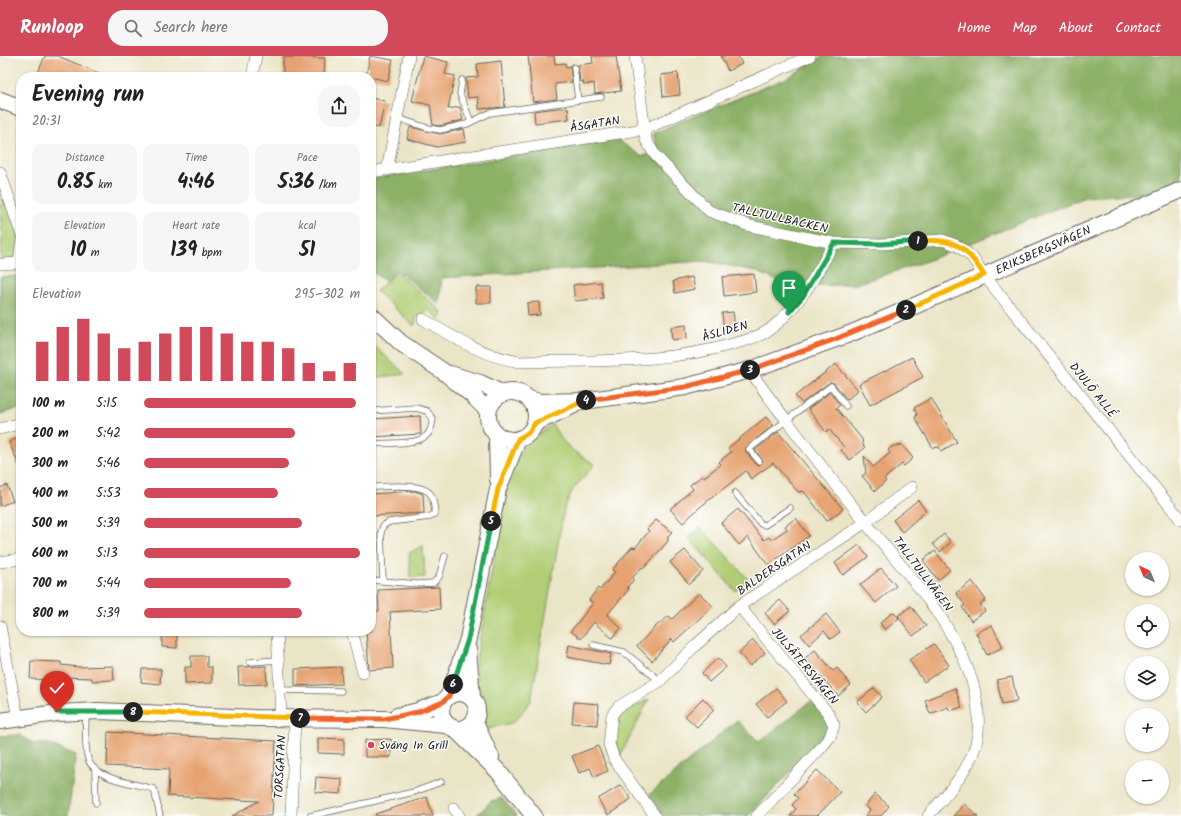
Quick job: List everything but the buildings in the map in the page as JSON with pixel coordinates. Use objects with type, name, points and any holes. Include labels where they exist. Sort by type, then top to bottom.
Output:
[{"type":"main road","points":[[1,100],[16,106]]},
{"type":"main road","name":"ERIKSBERGSVÄGEN","points":[[529,398],[539,402],[583,401],[685,387],[750,370],[852,333],[1181,190]]},
{"type":"main road","points":[[376,320],[401,342],[444,372],[472,395],[488,411]]},
{"type":"main road","points":[[444,372],[480,383],[501,393],[519,392],[529,398],[535,408],[535,423],[528,433],[518,439],[506,440],[497,435],[489,423],[488,411],[492,402],[501,393]]},
{"type":"main road","name":"ERIKSBERGSVÄGEN","points":[[535,423],[583,401]]},
{"type":"main road","points":[[497,435],[498,489]]},
{"type":"main road","points":[[518,439],[498,489],[468,639],[441,714],[451,728],[498,771],[534,816]]},
{"type":"main road","points":[[0,721],[57,712],[86,712],[288,718],[384,719],[451,728],[467,728],[474,721],[477,709],[472,698],[468,639]]},
{"type":"main road","points":[[384,719],[418,712],[461,693],[472,698]]},
{"type":"main road","points":[[474,721],[498,771]]},
{"type":"street","points":[[253,72],[256,56]]},
{"type":"street","points":[[387,170],[409,56]]},
{"type":"street","name":"TALLTULLBACKEN","points":[[635,56],[646,140],[653,152],[710,211],[750,226],[834,243]]},
{"type":"street","name":"ÅSGATAN","points":[[376,171],[645,129],[810,56]]},
{"type":"street","points":[[0,172],[16,218]]},
{"type":"street","points":[[834,243],[882,244],[943,240],[958,246],[972,257],[984,275]]},
{"type":"street","name":"ÅSLIDEN","points":[[423,319],[477,351],[499,359],[520,362],[675,358],[720,348],[747,340],[768,331],[789,312],[803,296],[834,243]]},
{"type":"street","points":[[0,264],[16,263]]},
{"type":"street","name":"DJULÖ ALLÉ","points":[[984,275],[1181,520]]},
{"type":"street","name":"TALLTULLVÄGEN","points":[[750,370],[866,522],[914,581],[947,628],[962,656],[973,685],[977,706],[978,732],[974,750],[968,766],[928,816]]},
{"type":"street","points":[[0,429],[16,424]]},
{"type":"street","name":"BALDERSGATAN","points":[[660,681],[695,646],[739,606],[866,522],[912,487]]},
{"type":"street","points":[[0,562],[16,560]]},
{"type":"street","name":"JULSÄTERSVÄGEN","points":[[739,606],[828,713],[834,725],[830,737],[819,750],[757,816]]},
{"type":"street","points":[[0,626],[18,718]]},
{"type":"street","name":"TORSGATAN","points":[[277,636],[280,690],[288,718],[291,816]]},
{"type":"street","points":[[353,636],[363,673]]},
{"type":"street","points":[[655,816],[614,759],[609,744],[609,731],[612,715],[618,707],[660,681]]},
{"type":"lane","points":[[574,67],[578,100]]},
{"type":"lane","points":[[462,80],[460,94],[471,122]]},
{"type":"lane","points":[[396,118],[428,128],[440,130],[471,122],[490,113],[600,97]]},
{"type":"lane","points":[[759,461],[749,449],[831,386],[846,406]]},
{"type":"lane","points":[[376,411],[416,408],[427,411],[433,419],[431,429],[426,437],[410,442],[376,444]]},
{"type":"lane","points":[[376,487],[426,488],[431,494],[435,513],[430,517],[389,522],[383,526],[381,532],[383,580]]},
{"type":"lane","points":[[735,493],[761,524],[765,525],[790,508]]},
{"type":"lane","points":[[376,580],[417,584],[433,583],[439,577],[445,556]]},
{"type":"lane","points":[[593,645],[624,652],[660,681]]},
{"type":"lane","points":[[250,662],[278,660]]},
{"type":"lane","points":[[280,690],[341,691]]},
{"type":"lane","points":[[86,712],[86,748],[88,759],[94,770],[102,776],[154,789],[160,816]]},
{"type":"lane","points":[[94,770],[96,803]]},
{"type":"lane","points":[[310,816],[414,792],[441,782]]},
{"type":"green space","points":[[823,56],[1181,56],[1181,191],[1085,197],[924,262],[856,284],[792,287],[755,271],[705,261],[442,278],[439,304],[397,270],[385,281],[376,275],[376,178],[616,139],[641,156],[658,153],[653,133],[787,78]]},
{"type":"green space","points":[[0,183],[16,225],[16,254],[9,259],[0,261],[2,241],[0,205],[2,204]]},
{"type":"green space","points":[[397,272],[442,312],[440,319],[428,310],[417,316],[414,326],[376,291]]},
{"type":"green space","points":[[16,276],[16,409],[0,414],[0,277]]},
{"type":"green space","points":[[376,348],[405,374],[376,377]]},
{"type":"green space","points":[[552,424],[570,448],[580,456],[595,464],[573,489],[564,509],[531,701],[514,722],[485,730],[486,707],[478,688],[475,667],[509,472],[524,446]]},
{"type":"green space","points":[[700,527],[749,580],[735,591],[689,538]]},
{"type":"green space","points":[[423,546],[425,577],[410,578],[409,553]]},
{"type":"green space","points":[[649,699],[620,756],[615,739],[620,715]]},
{"type":"green space","points":[[811,701],[829,724],[826,734],[748,816],[663,816],[649,795],[737,720],[759,742]]},
{"type":"green space","points":[[20,735],[34,744],[49,744],[76,755],[68,816],[0,816],[0,736]]},
{"type":"green space","points":[[502,798],[517,816],[476,816],[491,801]]},
{"type":"place","name":"Sväng In Grill","points":[[371,745]]},
{"type":"route","points":[[57,712],[99,711],[255,718],[384,719],[418,712],[443,702],[449,696],[468,639],[498,489],[518,439],[528,433],[535,423],[556,412],[583,401],[685,387],[750,370],[852,333],[984,275],[972,257],[958,246],[943,240],[882,244],[834,243],[803,296],[789,312]]}]
